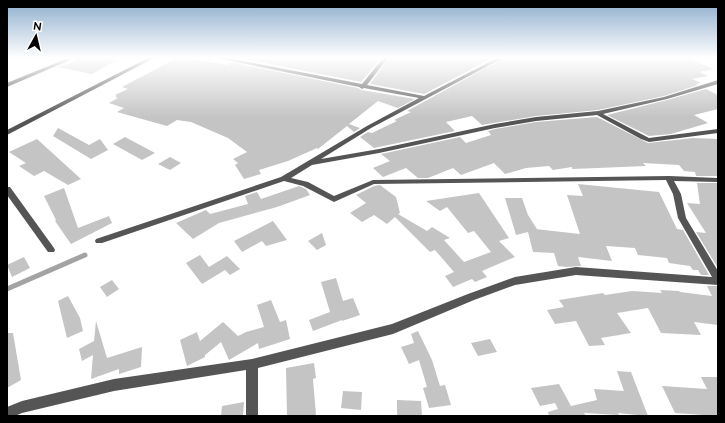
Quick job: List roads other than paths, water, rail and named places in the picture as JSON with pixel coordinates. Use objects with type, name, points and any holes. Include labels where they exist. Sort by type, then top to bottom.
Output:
[{"type":"street","points":[[7,85],[25,78]]},
{"type":"street","points":[[7,133],[114,78]]},
{"type":"street","points":[[321,78],[426,98]]},
{"type":"street","points":[[362,86],[369,78]]},
{"type":"street","points":[[99,241],[284,179],[369,126],[464,78]]},
{"type":"street","points":[[308,164],[379,151],[494,126],[536,119],[598,113],[665,98],[718,82]]},
{"type":"street","points":[[598,113],[649,140],[718,132]]},
{"type":"street","points":[[284,179],[305,184],[334,199],[373,182],[670,178],[718,180]]},
{"type":"street","points":[[670,178],[677,194],[682,218],[718,280]]},
{"type":"street","points":[[7,189],[51,250]]},
{"type":"street","points":[[7,413],[22,407],[114,385],[252,364],[393,329],[471,297],[515,281],[576,271],[718,280]]},
{"type":"street","points":[[252,364],[252,416]]},
{"type":"waterway","points":[[7,289],[85,255]]}]
